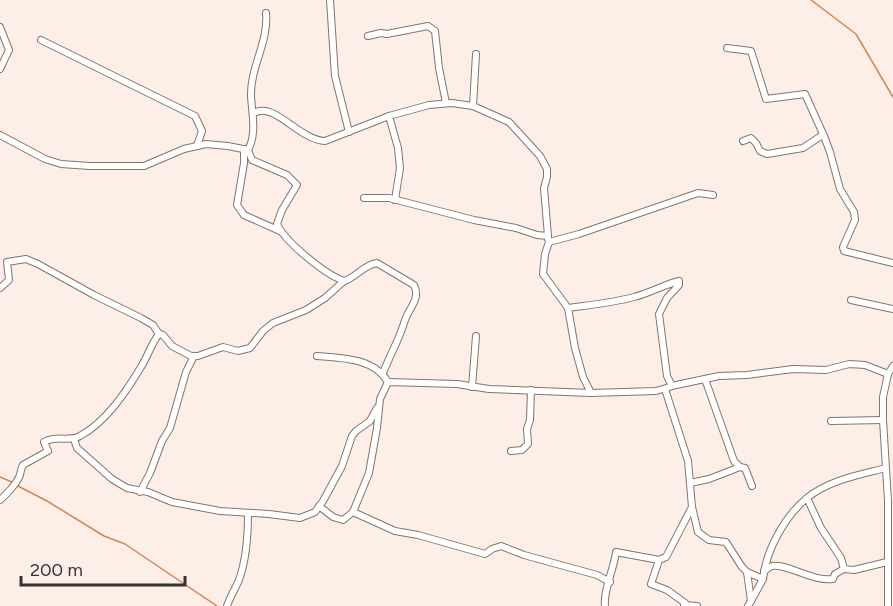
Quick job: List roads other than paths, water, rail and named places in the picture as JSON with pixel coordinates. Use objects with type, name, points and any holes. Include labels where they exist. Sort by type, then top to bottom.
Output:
[{"type":"street","points":[[330,0],[335,76],[349,132]]},
{"type":"street","points":[[266,13],[251,95],[254,113],[252,144],[246,149],[237,205],[244,215],[280,231]]},
{"type":"street","points":[[368,36],[428,26],[435,31],[446,103]]},
{"type":"street","points":[[0,27],[9,50],[0,69]]},
{"type":"street","points":[[41,40],[195,116],[202,131],[198,146]]},
{"type":"street","points":[[727,48],[751,51],[766,99],[805,94],[830,152],[840,189],[854,212],[855,220],[843,247],[844,251],[893,263]]},
{"type":"street","points":[[473,106],[476,54]]},
{"type":"street","points":[[254,113],[260,109],[277,115],[314,141],[329,141],[389,116],[429,105],[446,103],[473,106],[509,122],[540,156],[546,169],[547,177],[544,188],[548,239],[543,274],[568,308],[575,348],[591,393]]},
{"type":"street","points":[[389,116],[398,148],[400,168],[395,200]]},
{"type":"street","points":[[0,135],[45,159],[61,164],[90,166],[144,166],[198,146],[222,145],[246,149]]},
{"type":"street","points":[[743,141],[751,138],[760,151],[767,154],[803,148],[824,136]]},
{"type":"street","points":[[246,149],[252,160],[287,175],[297,184],[282,210],[277,224],[280,231],[313,262],[335,278],[344,281]]},
{"type":"street","points":[[364,198],[389,198],[516,228],[548,239],[579,234],[698,193],[713,195]]},
{"type":"street","points":[[0,288],[9,280],[7,262],[26,259],[141,318],[153,325],[172,346],[194,356],[223,347],[237,351],[250,348],[273,323],[306,310],[325,298],[344,281],[357,275],[366,266],[377,263],[411,282],[417,288],[414,305],[405,318],[401,337],[383,373]]},
{"type":"street","points":[[568,308],[634,297],[679,282],[659,314],[667,376],[672,386]]},
{"type":"street","points":[[850,300],[893,309]]},
{"type":"street","points":[[0,500],[20,477],[20,469],[23,465],[48,451],[44,442],[49,439],[74,439],[97,426],[142,365],[159,334]]},
{"type":"street","points":[[472,387],[476,336]]},
{"type":"street","points":[[140,492],[170,428],[186,372],[194,356]]},
{"type":"street","points":[[316,356],[363,362],[383,373],[388,382]]},
{"type":"street","points":[[388,382],[591,393],[656,391],[719,376],[747,375],[783,369],[826,369],[849,364],[864,365],[888,374]]},
{"type":"street","points":[[888,606],[891,501],[886,468],[883,397],[888,374],[893,366]]},
{"type":"street","points":[[705,379],[734,460],[740,467],[745,468],[752,486]]},
{"type":"street","points":[[319,506],[333,517],[344,520],[353,512],[369,473],[379,405],[388,382]]},
{"type":"street","points":[[665,389],[688,461],[692,507],[698,532],[708,540],[726,542],[742,567],[747,572],[763,579]]},
{"type":"street","points":[[511,451],[522,450],[528,444],[527,429],[530,420],[531,390]]},
{"type":"street","points":[[74,439],[77,448],[112,479],[127,488],[148,492],[172,502],[220,511],[300,518],[315,512],[342,466],[352,436],[370,421],[379,405]]},
{"type":"street","points":[[884,412],[893,412]]},
{"type":"street","points":[[831,421],[883,420]]},
{"type":"street","points":[[690,483],[709,479],[740,467]]},
{"type":"street","points":[[750,604],[763,579],[768,556],[777,538],[789,518],[807,498],[816,490],[848,478],[886,468]]},
{"type":"street","points":[[807,498],[821,528],[841,558],[844,569]]},
{"type":"street","points":[[605,606],[604,599],[616,552],[659,560],[666,557],[692,507]]},
{"type":"street","points":[[353,512],[395,531],[418,535],[485,554],[501,546],[524,555],[597,575],[610,582]]},
{"type":"street","points":[[226,606],[244,564],[248,513]]},
{"type":"street","points":[[764,571],[773,566],[795,570],[825,580],[833,579],[835,574],[844,569],[854,570],[889,558]]},
{"type":"street","points":[[659,560],[651,584],[667,590],[684,605],[697,606]]},
{"type":"street","points":[[747,572],[750,604]]},
{"type":"waterway","points":[[811,0],[856,34],[893,97]]},
{"type":"waterway","points":[[0,477],[14,483]]},
{"type":"waterway","points":[[18,486],[104,536],[125,544],[217,606]]}]
